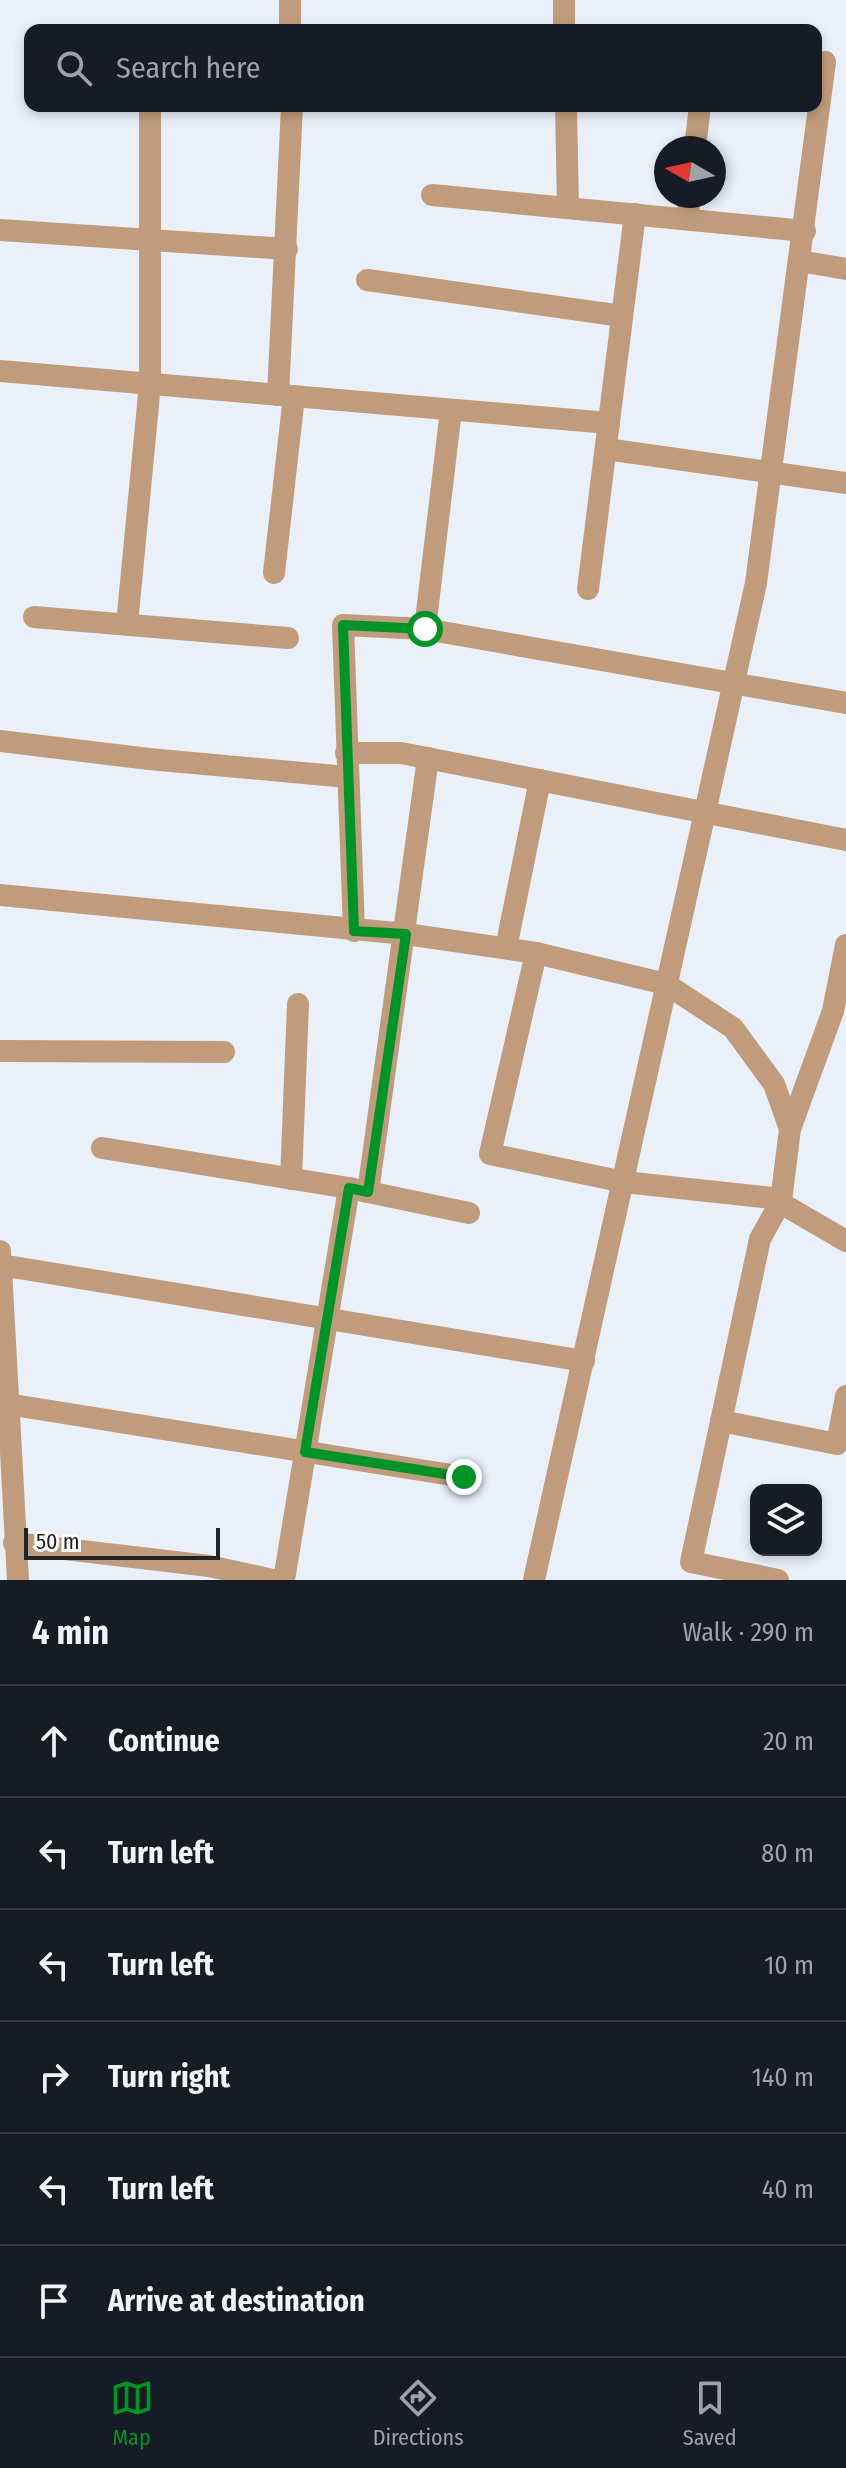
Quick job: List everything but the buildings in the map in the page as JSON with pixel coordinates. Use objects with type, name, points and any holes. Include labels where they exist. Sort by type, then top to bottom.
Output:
[{"type":"street","points":[[290,0],[290,24]]},
{"type":"street","points":[[564,0],[564,24]]},
{"type":"street","points":[[822,87],[825,62]]},
{"type":"street","points":[[274,573],[286,396],[292,112]]},
{"type":"street","points":[[566,112],[568,208]]},
{"type":"street","points":[[696,136],[699,112]]},
{"type":"street","points":[[534,1580],[756,583],[819,112]]},
{"type":"street","points":[[127,624],[150,384],[150,113]]},
{"type":"street","points":[[432,195],[805,231]]},
{"type":"street","points":[[687,219],[688,208]]},
{"type":"street","points":[[588,589],[635,214]]},
{"type":"street","points":[[0,230],[287,249]]},
{"type":"street","points":[[800,261],[846,269]]},
{"type":"street","points":[[367,280],[622,316]]},
{"type":"street","points":[[0,371],[609,423]]},
{"type":"street","points":[[425,629],[451,410]]},
{"type":"street","points":[[606,449],[846,483]]},
{"type":"street","points":[[34,617],[288,638]]},
{"type":"street","points":[[354,931],[343,625],[425,629],[846,703]]},
{"type":"street","points":[[0,741],[149,759],[347,777]]},
{"type":"street","points":[[346,753],[401,753],[846,840]]},
{"type":"street","points":[[284,1580],[327,1320],[358,1190],[406,934],[428,758]]},
{"type":"street","points":[[506,948],[540,780]]},
{"type":"street","points":[[0,895],[406,934],[536,953],[666,984],[733,1028],[774,1084],[790,1129]]},
{"type":"street","points":[[778,1580],[691,1562],[760,1239],[781,1201],[790,1129],[837,1027],[846,945]]},
{"type":"street","points":[[536,953],[490,1154],[624,1182],[781,1201],[846,1241]]},
{"type":"street","points":[[291,1179],[298,1004]]},
{"type":"street","points":[[0,1051],[224,1052]]},
{"type":"street","points":[[102,1148],[358,1190],[469,1213]]},
{"type":"street","points":[[0,1250],[12,1560],[209,1566],[273,1580]]},
{"type":"street","points":[[1,1265],[584,1361]]},
{"type":"street","points":[[721,1421],[837,1444],[846,1396]]},
{"type":"street","points":[[5,1415],[305,1452],[464,1477]]},
{"type":"route","points":[[425,629],[343,625],[354,931],[406,934],[368,1192],[349,1188],[305,1452],[464,1477]]}]
